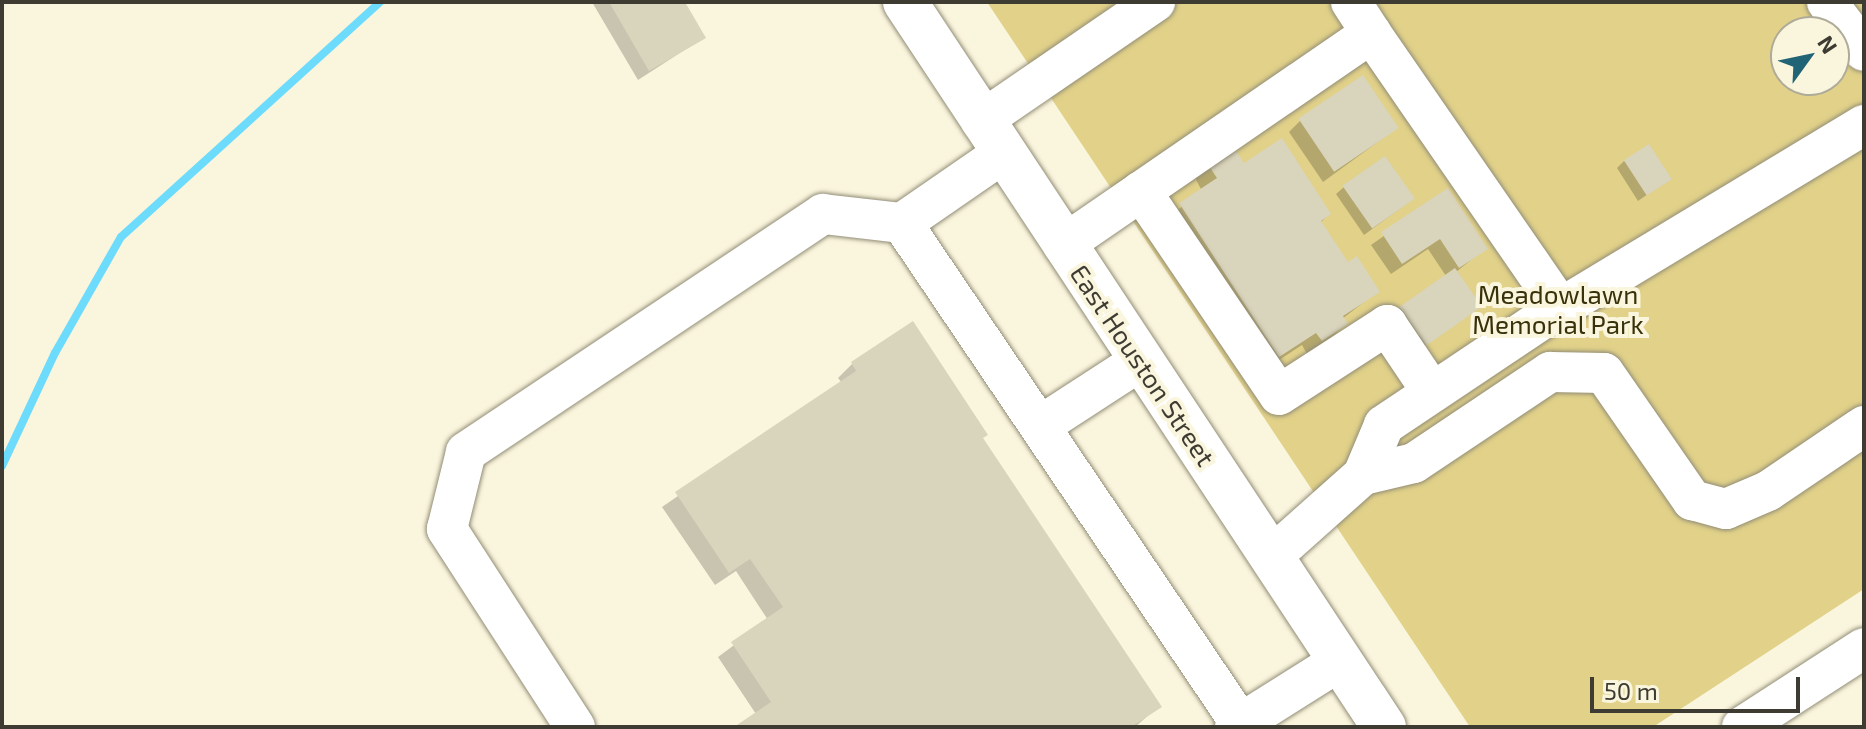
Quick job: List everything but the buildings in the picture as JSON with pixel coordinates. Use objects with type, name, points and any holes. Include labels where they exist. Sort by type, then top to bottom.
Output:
[{"type":"main road","name":"East Houston Street","points":[[905,2],[1384,727]]},
{"type":"lane","points":[[902,223],[992,137],[1155,2]]},
{"type":"lane","points":[[1827,2],[1864,51]]},
{"type":"lane","points":[[1063,245],[1141,191],[1361,17],[1562,310]]},
{"type":"lane","points":[[1271,557],[1363,475],[1384,425],[1562,310],[1864,125]]},
{"type":"lane","points":[[1141,191],[1279,395],[1387,325],[1432,392]]},
{"type":"lane","points":[[575,727],[447,529],[466,452],[823,214],[902,223],[1238,725],[1340,661]]},
{"type":"lane","points":[[1040,426],[1140,361]]},
{"type":"lane","points":[[1363,475],[1414,463],[1550,372],[1604,373],[1692,500],[1726,509],[1768,491],[1864,426]]},
{"type":"lane","points":[[1742,727],[1864,648]]},
{"type":"green space","name":"Meadowlawn Memorial Park","points":[[987,2],[1864,2],[1864,589],[1653,727],[1470,727]]},
{"type":"waterway","points":[[2,466],[55,353],[121,237],[380,2]]}]
